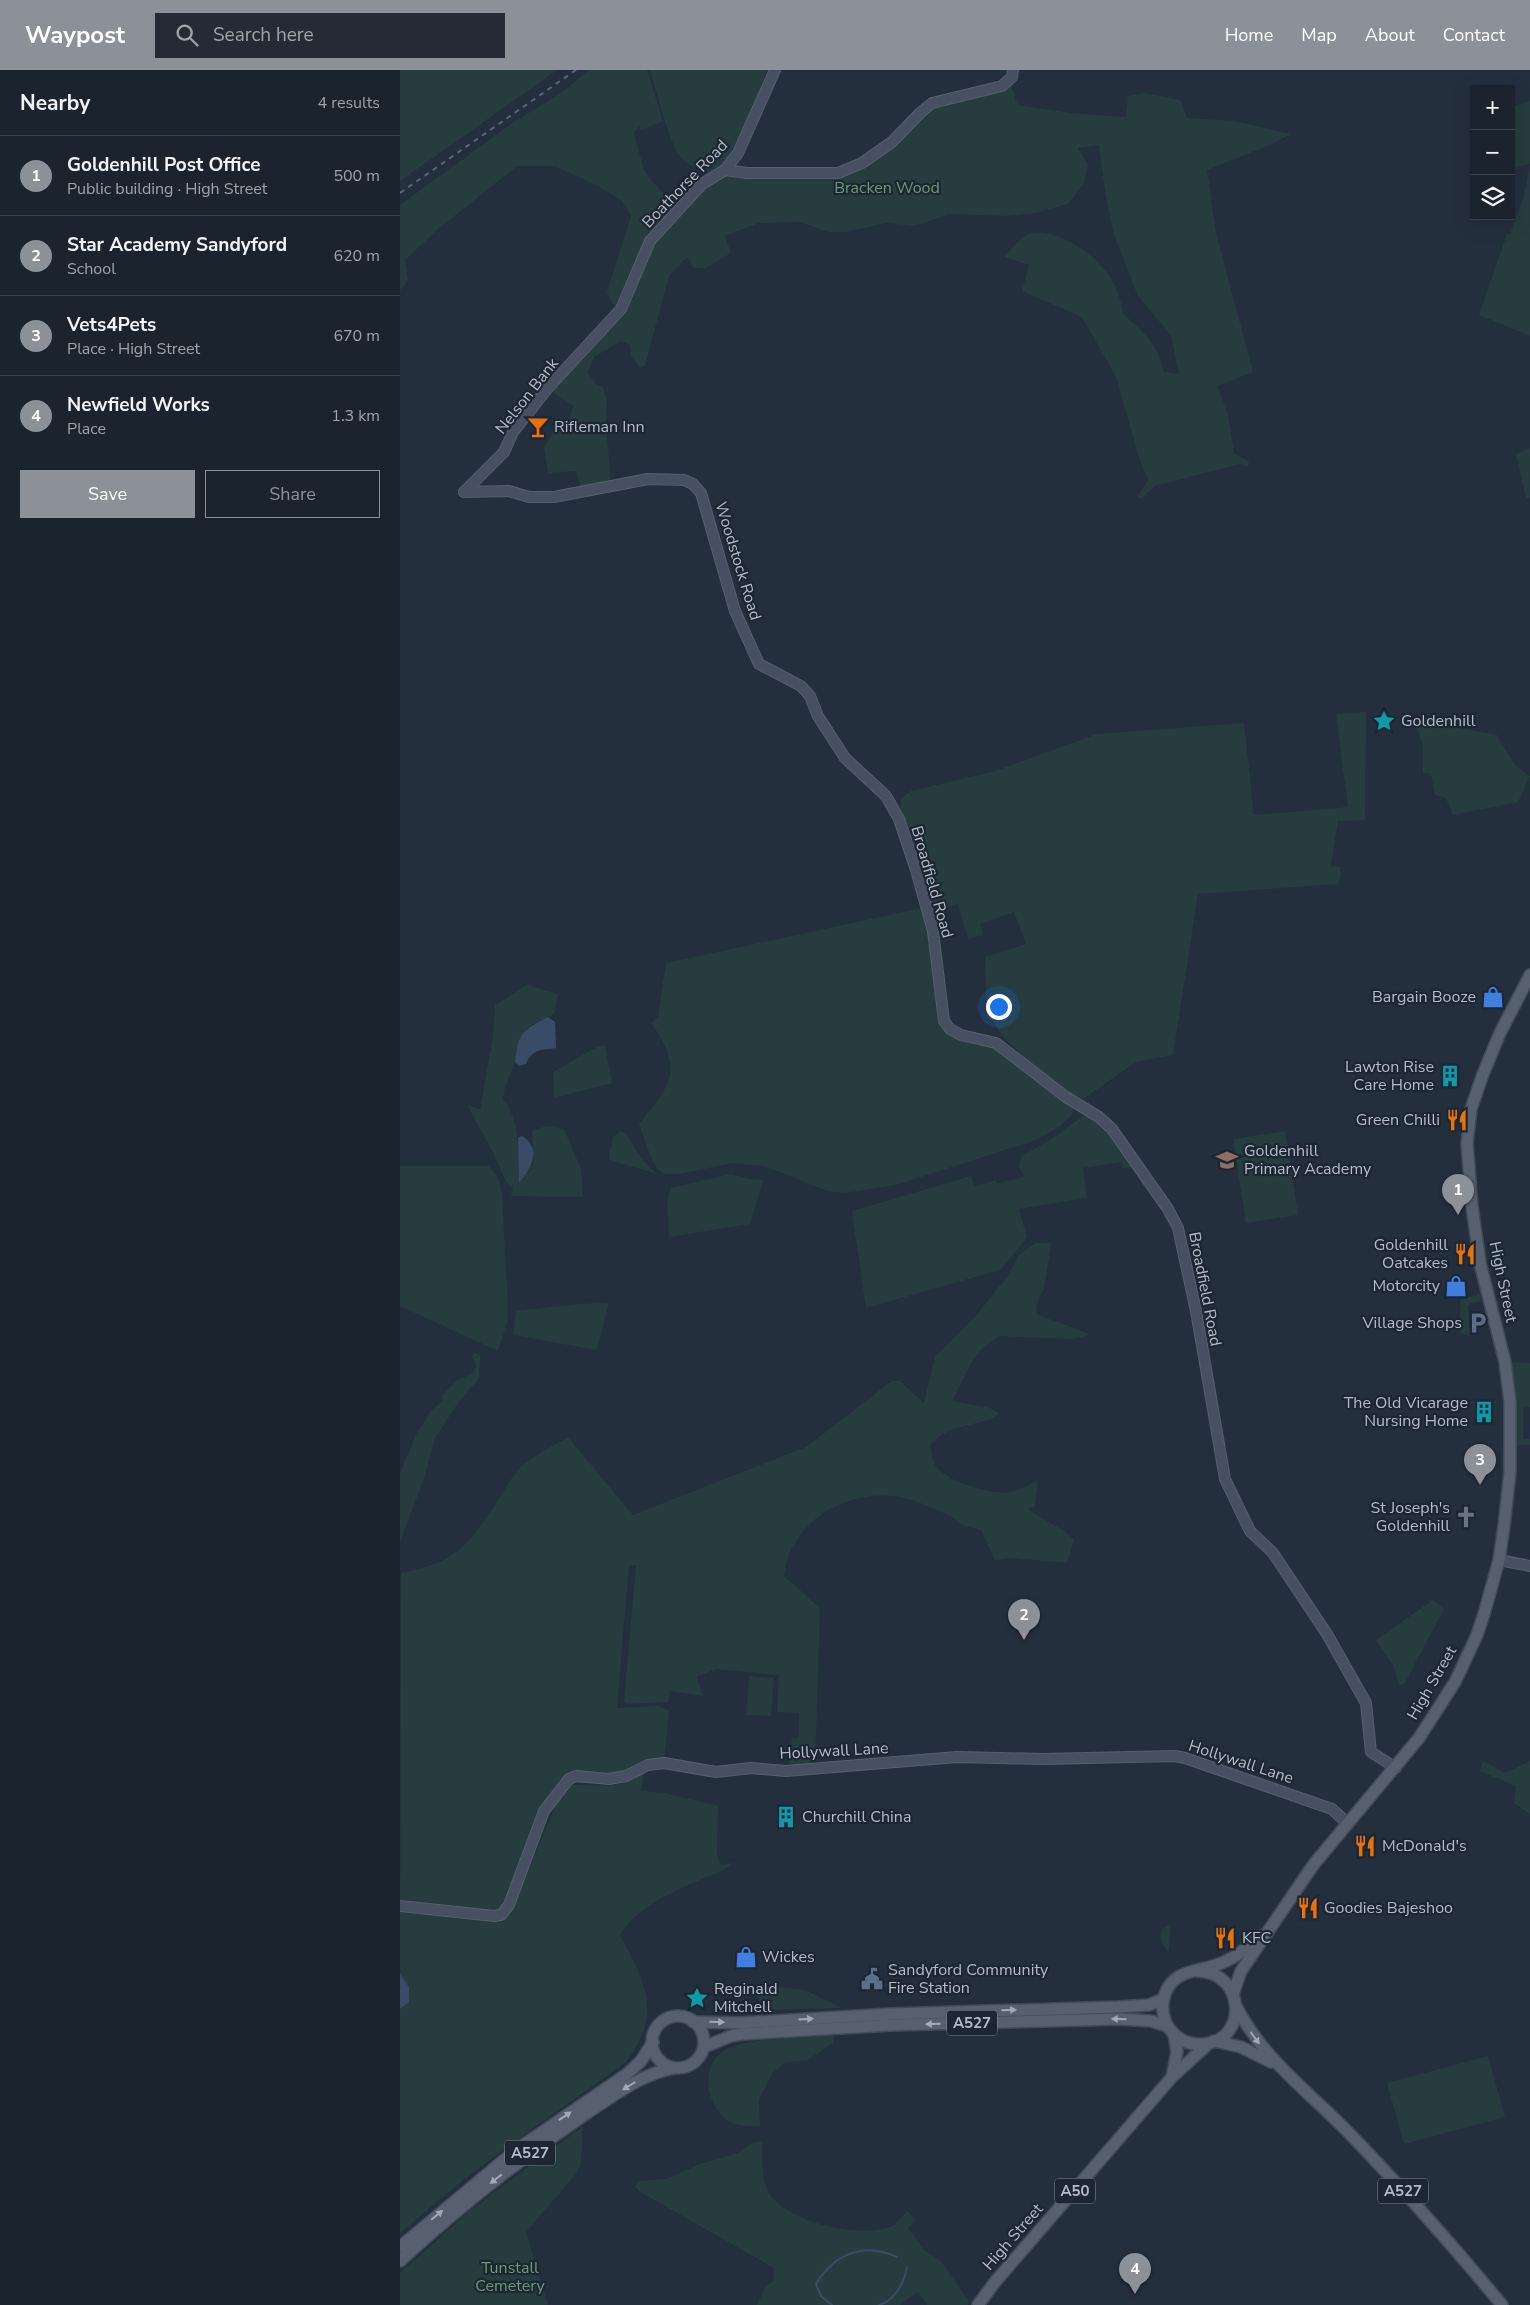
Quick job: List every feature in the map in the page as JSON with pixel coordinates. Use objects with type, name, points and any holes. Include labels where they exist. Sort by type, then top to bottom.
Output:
[{"type":"main road","name":"High Street","points":[[1396,1768],[1419,1738],[1455,1682],[1477,1635],[1499,1560],[1510,1472],[1510,1402],[1505,1362],[1480,1263],[1472,1206],[1467,1143],[1471,1109],[1477,1091],[1500,1033],[1530,976]]},
{"type":"main road","name":"A50","points":[[1211,2042],[1228,2031],[1232,2024],[1236,2006],[1234,1994],[1241,1971],[1262,1943],[1270,1928],[1314,1864],[1396,1768]]},
{"type":"main road","points":[[1163,2000],[1170,1985],[1180,1976],[1224,1962],[1244,1951],[1270,1928]]},
{"type":"main road","points":[[1197,1971],[1210,1972],[1221,1978],[1234,1994]]},
{"type":"main road","name":"A50","points":[[1163,2000],[1163,2014],[1170,2030]]},
{"type":"main road","name":"A527","points":[[693,2022],[740,2023],[890,2014],[1116,2007],[1149,2005],[1163,2000]]},
{"type":"main road","name":"A527","points":[[1236,2006],[1258,2042],[1279,2066],[1322,2106],[1386,2171],[1502,2305]]},
{"type":"main road","points":[[680,2017],[693,2022],[702,2033],[704,2047],[694,2063],[684,2068],[674,2068],[666,2065],[657,2057],[653,2042],[656,2030],[666,2020],[680,2017]]},
{"type":"main road","name":"A527","points":[[704,2047],[731,2036],[742,2034],[891,2025],[1120,2018],[1151,2022],[1170,2030]]},
{"type":"main road","name":"High Street","points":[[1170,2030],[1177,2052],[1172,2077]]},
{"type":"main road","points":[[1170,2030],[1188,2043],[1211,2042]]},
{"type":"main road","name":"A527","points":[[400,2247],[516,2150],[627,2074],[641,2061],[653,2042]]},
{"type":"main road","name":"High Street","points":[[978,2305],[995,2282],[1172,2077],[1211,2042]]},
{"type":"main road","name":"A527","points":[[1211,2042],[1242,2047],[1279,2066]]},
{"type":"main road","name":"A527","points":[[400,2262],[463,2206],[523,2158],[629,2085],[650,2074],[674,2068]]},
{"type":"street","name":"Boathorse Road","points":[[613,318],[626,299],[650,241],[702,184],[725,170],[738,153],[775,70]]},
{"type":"street","points":[[725,170],[746,173],[838,172],[862,163],[892,142],[932,103],[1002,86],[1012,76],[1013,70]]},
{"type":"street","name":"Nelson Bank","points":[[464,492],[504,452],[513,432],[547,389],[613,318]]},
{"type":"street","name":"Woodstock Road","points":[[464,492],[509,491],[529,497],[554,497],[648,479],[684,480],[693,484],[701,493],[735,611],[759,664],[801,686],[810,696],[818,716],[845,758],[886,796],[899,819]]},
{"type":"street","name":"Broadfield Road","points":[[899,819],[916,870],[932,931],[944,1021],[950,1029],[961,1035],[996,1042],[1066,1097],[1099,1117],[1112,1129],[1172,1216],[1178,1228],[1196,1311],[1224,1479],[1250,1531],[1273,1553],[1327,1634],[1366,1703],[1371,1752],[1396,1768]]},
{"type":"street","points":[[1499,1560],[1530,1566]]},
{"type":"street","name":"Hollywall Lane","points":[[400,1906],[494,1916],[501,1915],[509,1905],[544,1812],[569,1779],[576,1776],[609,1779],[626,1776],[648,1765],[664,1763],[716,1772],[751,1768],[786,1771],[957,1757],[1043,1759],[1175,1756],[1332,1809],[1348,1823]]},
{"type":"green space","points":[[400,70],[557,70],[400,181]]},
{"type":"green space","points":[[589,70],[647,70],[663,121],[641,130],[639,126],[634,133],[644,171],[675,208],[648,240],[624,297],[615,308],[607,292],[631,216],[621,200],[594,184],[555,166],[517,166],[437,230],[405,260],[408,280],[400,290],[400,205],[511,124],[565,90]]},
{"type":"green space","points":[[650,70],[767,70],[745,127],[718,174],[690,165],[677,152]]},
{"type":"green space","name":"Bracken Wood","points":[[1010,84],[1018,105],[1070,113],[1126,117],[1128,96],[1144,93],[1180,100],[1187,118],[1234,121],[1291,134],[1270,145],[1207,170],[1216,233],[1253,372],[1217,386],[1228,414],[1234,453],[1249,462],[1248,467],[1240,464],[1155,486],[1141,499],[1137,497],[1148,480],[1140,461],[1116,377],[1082,317],[1022,291],[1029,265],[1004,257],[1023,238],[1034,233],[1060,237],[1076,245],[1096,260],[1111,279],[1121,301],[1123,314],[1154,347],[1164,372],[1179,374],[1171,335],[1138,296],[1113,232],[1099,145],[1078,148],[1088,165],[1083,185],[1068,204],[1035,213],[1008,216],[949,214],[915,226],[887,223],[845,232],[828,232],[800,222],[759,223],[725,236],[731,253],[706,268],[694,268],[687,257],[669,276],[645,365],[640,368],[631,356],[630,345],[621,341],[594,357],[588,373],[596,384],[603,387],[607,402],[606,425],[611,483],[581,487],[576,471],[548,473],[544,447],[558,424],[568,420],[574,406],[551,391],[624,312],[648,251],[705,186],[725,176],[839,175],[934,105]]},
{"type":"green space","points":[[1530,101],[1530,164],[1515,167],[1515,130],[1515,106]]},
{"type":"green space","points":[[1530,164],[1530,336],[1479,315],[1507,234],[1510,234],[1524,196]]},
{"type":"green space","points":[[1530,448],[1530,498],[1526,498],[1516,454]]},
{"type":"green space","points":[[1366,712],[1365,820],[1338,821],[1331,866],[1340,867],[1341,876],[1338,884],[1198,894],[1173,1055],[1136,1062],[1083,1099],[1078,1099],[1005,1038],[996,1026],[988,1008],[985,957],[1026,944],[1014,912],[980,924],[983,935],[968,939],[958,904],[930,911],[922,867],[901,808],[901,798],[911,791],[995,771],[1097,734],[1244,723],[1254,815],[1348,807],[1336,714]]},
{"type":"green space","points":[[1413,719],[1497,735],[1519,768],[1530,776],[1518,802],[1453,815],[1446,798],[1435,795],[1431,774],[1423,773],[1423,744]]},
{"type":"green space","points":[[922,908],[929,931],[937,1009],[945,1031],[961,1041],[997,1048],[1074,1108],[1072,1115],[1059,1127],[1036,1140],[896,1185],[845,1193],[827,1191],[765,1166],[732,1163],[680,1174],[665,1174],[658,1170],[651,1158],[639,1124],[659,1098],[670,1076],[668,1053],[651,1023],[658,1018],[666,963]]},
{"type":"green space","points":[[527,985],[558,994],[554,1014],[528,1027],[517,1047],[514,1066],[505,1087],[503,1099],[513,1118],[518,1139],[520,1182],[534,1163],[532,1131],[546,1126],[564,1129],[581,1169],[583,1197],[511,1196],[513,1188],[506,1182],[493,1152],[467,1105],[480,1109],[493,1037],[495,1005]]},
{"type":"green space","points":[[605,1045],[612,1083],[554,1098],[553,1072],[593,1049]]},
{"type":"green space","points":[[1086,1114],[1104,1126],[1134,1167],[1123,1168],[1122,1162],[1083,1168],[1087,1198],[1019,1209],[1027,1238],[1000,1270],[866,1308],[852,1211],[971,1176],[975,1187],[996,1180],[997,1183],[1025,1177],[1019,1167],[1021,1157],[1051,1139]]},
{"type":"green space","points":[[621,1131],[626,1133],[638,1154],[655,1173],[609,1160],[612,1138]]},
{"type":"green space","points":[[1285,1131],[1298,1215],[1246,1223],[1233,1139]]},
{"type":"green space","points":[[400,1166],[488,1166],[497,1175],[502,1193],[508,1308],[507,1323],[498,1351],[400,1306]]},
{"type":"green space","points":[[731,1174],[749,1179],[763,1180],[750,1224],[669,1237],[667,1200],[671,1188]]},
{"type":"green space","points":[[1036,1243],[1051,1243],[1044,1288],[1037,1303],[1036,1314],[1090,1335],[1072,1339],[999,1336],[985,1346],[973,1359],[952,1401],[990,1408],[999,1413],[984,1421],[947,1432],[930,1446],[934,1463],[941,1471],[949,1477],[970,1486],[992,1491],[1010,1492],[1021,1489],[1038,1480],[1035,1507],[1027,1509],[1064,1531],[1074,1540],[1067,1563],[1014,1558],[995,1560],[981,1530],[962,1525],[942,1512],[904,1498],[864,1497],[826,1511],[810,1524],[798,1538],[788,1556],[784,1576],[820,1608],[815,1765],[788,1767],[792,1738],[799,1738],[799,1713],[777,1712],[779,1675],[716,1669],[697,1677],[703,1696],[670,1691],[668,1702],[627,1704],[624,1702],[636,1565],[629,1565],[617,1708],[658,1706],[669,1710],[664,1760],[607,1776],[585,1773],[553,1795],[504,1907],[495,1913],[435,1904],[400,1902],[401,1573],[421,1569],[450,1557],[470,1539],[520,1468],[568,1437],[633,1515],[806,1447],[892,1381],[900,1381],[924,1403],[935,1357],[974,1318],[1007,1277],[1018,1256]]},
{"type":"green space","points":[[1480,1294],[1482,1303],[1481,1301],[1470,1303],[1468,1306],[1470,1336],[1461,1334],[1460,1300]]},
{"type":"green space","points":[[609,1303],[597,1350],[513,1335],[516,1311],[577,1304]]},
{"type":"green space","points":[[476,1353],[480,1356],[479,1378],[460,1400],[435,1438],[424,1478],[400,1542],[400,1473],[417,1433],[431,1411],[443,1401],[442,1395],[456,1381],[473,1373],[476,1366],[472,1355]]},
{"type":"green space","points":[[1508,1362],[1530,1363],[1530,1407],[1523,1408],[1523,1439],[1530,1439],[1530,1445],[1512,1445]]},
{"type":"green space","points":[[1433,1600],[1444,1609],[1404,1684],[1399,1685],[1393,1665],[1376,1640]]},
{"type":"green space","points":[[749,1676],[774,1678],[771,1716],[746,1715]]},
{"type":"green space","points":[[1483,1761],[1505,1773],[1530,1761],[1530,1814],[1514,1803],[1516,1786],[1480,1771]]},
{"type":"green space","points":[[644,1769],[641,1791],[665,1793],[718,1806],[717,1855],[721,1865],[733,1863],[723,1870],[679,1889],[645,1908],[635,1916],[620,1935],[637,1969],[647,1998],[644,2028],[626,2062],[482,2166],[426,2210],[400,2234],[400,1910],[503,1922],[514,1905],[555,1807],[573,1785],[603,1786],[619,1784],[627,1781]]},
{"type":"green space","points":[[1171,1924],[1168,1952],[1160,1936],[1163,1929]]},
{"type":"green space","points":[[778,1987],[805,1990],[842,2008],[764,2010],[759,1998],[748,1989]]},
{"type":"green space","points":[[834,2035],[833,2043],[808,2060],[784,2063],[773,2073],[759,2099],[760,2126],[734,2124],[720,2113],[711,2096],[708,2077],[714,2060],[721,2053],[730,2048],[758,2041]]},
{"type":"green space","points":[[1488,2056],[1505,2117],[1404,2144],[1387,2083]]},
{"type":"green space","name":"Tunstall Cemetery","points":[[583,2126],[581,2164],[575,2175],[526,2232],[548,2305],[400,2305],[400,2273],[472,2209]]},
{"type":"green space","points":[[762,2141],[762,2166],[765,2185],[777,2202],[790,2212],[807,2220],[826,2226],[864,2231],[894,2225],[907,2211],[916,2220],[908,2228],[924,2250],[941,2261],[969,2302],[968,2305],[928,2305],[918,2292],[900,2305],[757,2305],[766,2286],[773,2281],[774,2268],[640,2192],[635,2187],[638,2181],[667,2179],[700,2164],[738,2153],[753,2142]]},
{"type":"water","points":[[548,1017],[555,1022],[556,1048],[538,1051],[531,1055],[526,1064],[519,1066],[515,1062],[520,1038],[527,1029]]},
{"type":"water","points":[[522,1136],[532,1147],[533,1159],[519,1183],[518,1138]]},
{"type":"water","points":[[400,1974],[409,1987],[409,2002],[400,2009]]},
{"type":"waterway","points":[[832,2305],[821,2296],[816,2284],[824,2273],[841,2258],[851,2253],[862,2251],[885,2253],[897,2257]]},
{"type":"waterway","points":[[879,2305],[895,2295],[904,2279],[907,2267]]},
{"type":"railway","points":[[400,193],[576,70]]},
{"type":"place","name":"Rifleman Inn","points":[[538,427]]},
{"type":"place","name":"Goldenhill","points":[[1384,721]]},
{"type":"place","name":"Bargain Booze","points":[[1493,997]]},
{"type":"place","name":"Lawton Rise Care Home","points":[[1450,1076]]},
{"type":"place","name":"Green Chilli","points":[[1457,1120]]},
{"type":"place","name":"Goldenhill Primary Academy","points":[[1227,1160]]},
{"type":"place","name":"Goldenhill Post Office","points":[[1458,1215]]},
{"type":"place","name":"Goldenhill Oatcakes","points":[[1465,1254]]},
{"type":"place","name":"Motorcity","points":[[1456,1286]]},
{"type":"place","name":"Village Shops","points":[[1478,1323]]},
{"type":"place","name":"The Old Vicarage Nursing Home","points":[[1484,1412]]},
{"type":"place","name":"Vets4Pets","points":[[1480,1485]]},
{"type":"place","name":"St Joseph's Goldenhill","points":[[1466,1517]]},
{"type":"place","name":"Star Academy Sandyford","points":[[1024,1640]]},
{"type":"place","name":"Churchill China","points":[[786,1817]]},
{"type":"place","name":"McDonald's","points":[[1365,1846]]},
{"type":"place","name":"Goodies Bajeshoo","points":[[1308,1908]]},
{"type":"place","name":"KFC","points":[[1225,1938]]},
{"type":"place","name":"Wickes","points":[[746,1957]]},
{"type":"place","name":"Sandyford Community Fire Station","points":[[872,1979]]},
{"type":"place","name":"Reginald Mitchell","points":[[697,1998]]},
{"type":"place","name":"Newfield Works","points":[[1135,2294]]}]
